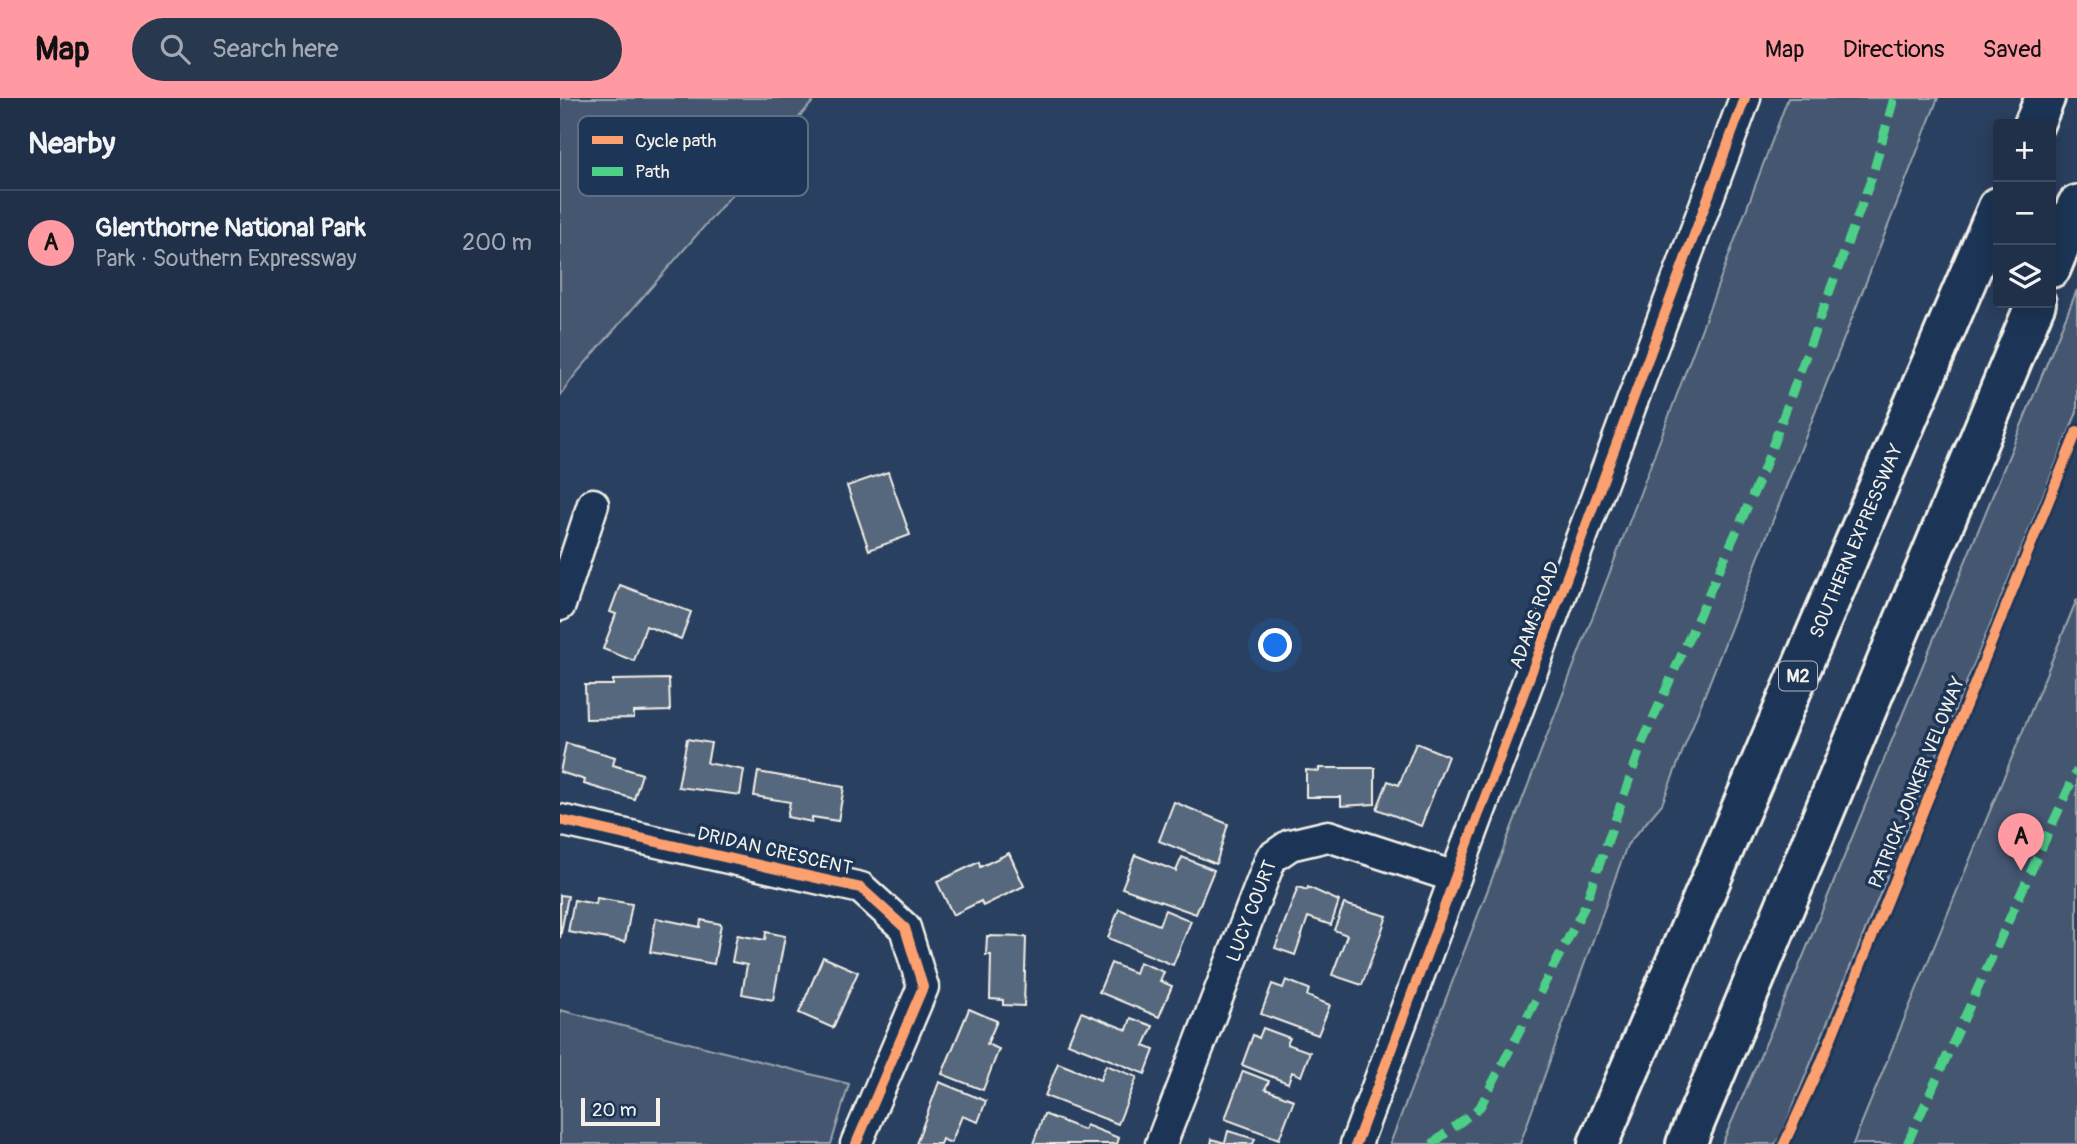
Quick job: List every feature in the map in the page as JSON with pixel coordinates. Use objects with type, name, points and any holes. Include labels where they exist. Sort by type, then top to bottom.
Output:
[{"type":"highway","points":[[2036,119],[2045,98]]},
{"type":"highway","points":[[2056,256],[2077,205]]},
{"type":"highway","name":"SOUTHERN EXPRESSWAY","points":[[1598,1144],[1993,219]]},
{"type":"highway","points":[[1686,1144],[2034,308]]},
{"type":"street","name":"ADAMS ROAD","points":[[1356,1144],[1745,98]]},
{"type":"street","points":[[560,605],[593,504]]},
{"type":"street","name":"DRIDAN CRESCENT","points":[[560,820],[861,888],[905,928],[923,987],[856,1144]]},
{"type":"street","name":"LUCY COURT","points":[[1161,1144],[1271,858],[1290,845],[1328,836],[1455,877]]},
{"type":"shaded area","points":[[560,98],[816,98],[800,116],[578,116],[578,196],[731,196],[574,376],[560,396]]},
{"type":"shaded area","points":[[1788,98],[1938,98],[1662,804],[1627,845],[1520,1144],[1390,1144],[1636,504]]},
{"type":"shaded area","points":[[2077,290],[2077,412],[1781,1136],[1775,1144],[1722,1144],[1798,969]]},
{"type":"shaded area","points":[[2077,599],[2077,1144],[1853,1144]]},
{"type":"shaded area","points":[[560,1010],[849,1084],[831,1144],[560,1144]]},
{"type":"building","points":[[888,472],[910,535],[869,550],[847,486]]},
{"type":"building","points":[[620,585],[691,612],[681,639],[646,626],[634,661],[603,649],[616,614],[610,612]]},
{"type":"building","points":[[669,679],[670,711],[634,712],[634,718],[586,719],[585,685],[613,685],[613,680]]},
{"type":"building","points":[[687,739],[711,743],[707,763],[744,770],[740,795],[678,787]]},
{"type":"building","points":[[566,743],[615,757],[613,765],[642,774],[634,799],[584,784],[585,780],[560,772]]},
{"type":"building","points":[[1416,743],[1448,756],[1421,826],[1377,809],[1388,781],[1399,785]]},
{"type":"building","points":[[1319,768],[1375,768],[1375,804],[1341,806],[1341,797],[1306,797],[1306,770],[1319,771]]},
{"type":"building","points":[[758,772],[844,787],[838,821],[812,817],[812,822],[787,817],[790,802],[754,796]]},
{"type":"building","points":[[1174,802],[1228,824],[1216,864],[1159,841]]},
{"type":"building","points":[[1009,853],[1024,886],[983,906],[981,901],[953,915],[937,882],[979,862],[980,867]]},
{"type":"building","points":[[1135,855],[1176,871],[1182,857],[1214,870],[1196,914],[1122,888]]},
{"type":"building","points":[[1298,887],[1307,890],[1308,887],[1339,901],[1331,925],[1308,917],[1295,955],[1275,948]]},
{"type":"building","points":[[560,895],[568,896],[560,938]]},
{"type":"building","points":[[597,898],[632,904],[625,942],[568,932],[574,900],[596,904]]},
{"type":"building","points":[[1344,904],[1387,916],[1362,985],[1332,975],[1347,935],[1334,930]]},
{"type":"building","points":[[1119,909],[1159,925],[1165,910],[1191,921],[1173,965],[1108,938]]},
{"type":"building","points":[[656,918],[700,927],[701,920],[721,924],[714,964],[650,952]]},
{"type":"building","points":[[766,932],[785,936],[773,1000],[742,994],[747,965],[732,962],[737,935],[765,940]]},
{"type":"building","points":[[987,936],[1026,937],[1024,1006],[1003,1005],[1003,1000],[990,999],[991,955],[986,955]]},
{"type":"building","points":[[823,957],[858,972],[833,1028],[799,1013]]},
{"type":"building","points":[[1139,962],[1164,972],[1160,981],[1172,986],[1159,1017],[1099,992],[1111,963],[1135,973]]},
{"type":"building","points":[[1286,980],[1309,989],[1307,996],[1330,1005],[1318,1035],[1261,1014],[1272,984],[1283,988]]},
{"type":"building","points":[[969,1009],[997,1021],[987,1044],[999,1049],[983,1090],[942,1074]]},
{"type":"building","points":[[1081,1012],[1127,1030],[1131,1018],[1153,1026],[1144,1046],[1154,1050],[1145,1074],[1068,1043]]},
{"type":"building","points":[[1263,1028],[1290,1038],[1287,1044],[1310,1052],[1301,1076],[1292,1072],[1288,1083],[1242,1065],[1253,1035],[1259,1038]]},
{"type":"building","points":[[1058,1063],[1100,1080],[1106,1065],[1137,1077],[1118,1124],[1045,1096]]},
{"type":"building","points":[[1243,1071],[1269,1081],[1265,1089],[1294,1100],[1279,1139],[1225,1119]]},
{"type":"building","points":[[939,1082],[986,1101],[978,1122],[962,1116],[951,1143],[942,1139],[940,1144],[916,1144]]},
{"type":"building","points":[[1044,1114],[1084,1130],[1086,1125],[1119,1138],[1117,1144],[1033,1144]]},
{"type":"building","points":[[1228,1131],[1255,1139],[1253,1144],[1211,1144],[1212,1139],[1225,1143]]},
{"type":"marked path","points":[[1432,1144],[1480,1107],[1584,908],[1643,741],[1762,474],[1872,177],[1894,98]]},
{"type":"marked path","points":[[1907,1144],[2077,770]]},
{"type":"cycle path","points":[[1356,1144],[1745,98]]},
{"type":"cycle path","name":"PATRICK JONKER VELOWAY","points":[[1784,1144],[1821,1063],[2077,431]]},
{"type":"cycle path","points":[[560,820],[861,888],[905,928],[923,987],[856,1144]]},
{"type":"place","name":"Glenthorne National Park","points":[[2021,871]]}]
